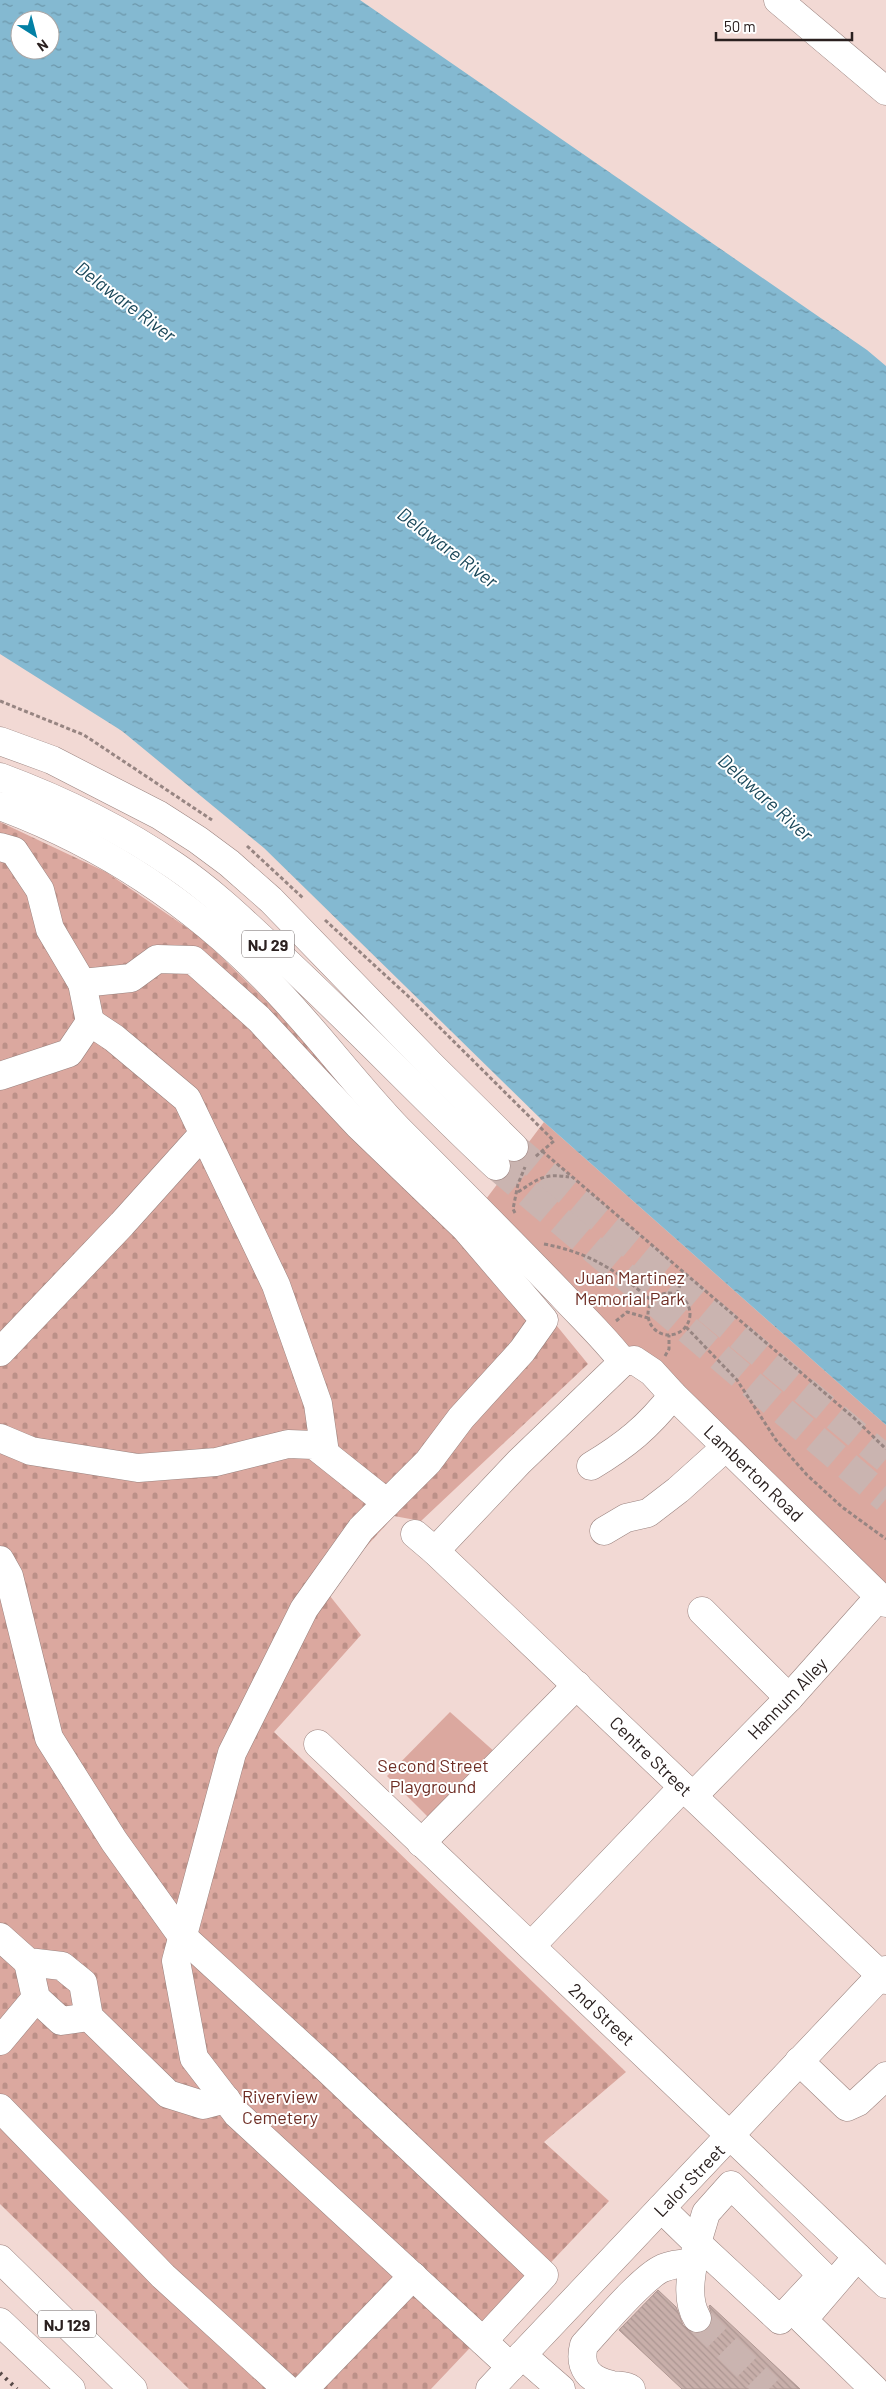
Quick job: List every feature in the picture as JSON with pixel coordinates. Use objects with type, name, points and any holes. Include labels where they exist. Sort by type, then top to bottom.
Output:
[{"type":"main road","points":[[778,0],[886,91]]},
{"type":"main road","points":[[0,724],[52,760]]},
{"type":"main road","name":"NJ 29","points":[[0,742],[52,760],[159,815],[198,840],[228,863],[278,907],[431,1065],[514,1147]]},
{"type":"main road","name":"NJ 29","points":[[0,777],[45,794],[126,834],[205,888],[327,999],[410,1085],[496,1166]]},
{"type":"main road","points":[[0,806],[90,845],[175,899],[230,943],[278,991],[382,1112],[510,1240],[623,1362]]},
{"type":"main road","points":[[0,847],[14,851],[40,890],[50,929],[82,983],[90,1022],[114,1038],[187,1099],[276,1285],[318,1404],[324,1453]]},
{"type":"main road","points":[[82,983],[131,978],[157,959],[193,960],[258,1019],[358,1126],[465,1228],[544,1320],[522,1350],[460,1418],[428,1462],[361,1529],[304,1610],[232,1753],[176,1961],[194,2058],[237,2114],[483,2341],[507,2376],[561,2389]]},
{"type":"main road","points":[[0,1076],[69,1053],[90,1022]]},
{"type":"main road","points":[[0,1352],[122,1224],[203,1134]]},
{"type":"main road","name":"Lamberton Road","points":[[623,1362],[634,1360],[652,1372],[673,1395],[883,1600]]},
{"type":"main road","name":"Centre Street","points":[[623,1362],[519,1462],[425,1542],[884,1975]]},
{"type":"main road","points":[[591,1466],[632,1440],[652,1422],[673,1395]]},
{"type":"main road","points":[[0,1438],[31,1451],[138,1468],[216,1462],[288,1444],[314,1445],[387,1503]]},
{"type":"main road","points":[[604,1531],[626,1518],[648,1513],[678,1490],[726,1447]]},
{"type":"main road","points":[[0,1560],[9,1576],[49,1738],[114,1841],[182,1936],[544,2275],[483,2341]]},
{"type":"main road","name":"Hannum Alley","points":[[531,1946],[688,1792],[789,1698],[883,1600]]},
{"type":"main road","points":[[702,1611],[789,1698]]},
{"type":"main road","points":[[422,1843],[576,1685]]},
{"type":"main road","name":"2nd Street","points":[[318,1744],[886,2284]]},
{"type":"main road","points":[[0,1936],[28,1962],[36,1998],[61,2021],[89,2018]]},
{"type":"main road","points":[[28,1962],[62,1966],[83,1983],[89,2018],[168,2094],[203,2105],[226,2099]]},
{"type":"main road","name":"Lalor Street","points":[[507,2376],[800,2061],[884,1975]]},
{"type":"main road","points":[[0,2041],[36,1998]]},
{"type":"main road","points":[[800,2061],[847,2107],[858,2102],[886,2076]]},
{"type":"main road","points":[[0,2108],[163,2276],[287,2389]]},
{"type":"main road","points":[[662,2208],[696,2253],[780,2320],[822,2275],[731,2185],[706,2213],[696,2253],[691,2309],[697,2318]]},
{"type":"main road","points":[[631,2389],[597,2380],[589,2374],[582,2365],[581,2356],[584,2345],[647,2279],[662,2269],[680,2263],[696,2253]]},
{"type":"main road","points":[[857,2256],[803,2320],[874,2389]]},
{"type":"main road","name":"NJ 129","points":[[0,2259],[133,2389]]},
{"type":"main road","points":[[304,2389],[413,2276]]},
{"type":"main road","name":"NJ 129","points":[[0,2322],[72,2389]]},
{"type":"path","points":[[317,914],[408,996],[554,1141],[525,1166],[512,1209],[517,1217]]},
{"type":"path","points":[[542,1151],[570,1178],[644,1237],[854,1418],[886,1449]]},
{"type":"path","points":[[517,1192],[540,1177],[550,1174],[570,1178]]},
{"type":"path","points":[[539,1241],[605,1264],[652,1301]]},
{"type":"path","points":[[677,1294],[684,1272]]},
{"type":"path","points":[[664,1293],[677,1294],[688,1302],[690,1308],[691,1315],[686,1327],[675,1334],[669,1335],[655,1330],[651,1324],[648,1312],[652,1301],[664,1293]]},
{"type":"path","points":[[686,1327],[736,1380],[776,1440],[807,1475],[842,1507],[886,1540]]},
{"type":"path","points":[[660,1363],[670,1349],[669,1335]]},
{"type":"green space","name":"Riverview Cemetery","points":[[0,822],[106,872],[202,938],[292,1026],[458,1205],[588,1364],[421,1521],[394,1516],[326,1591],[361,1635],[274,1732],[626,2072],[544,2142],[609,2201],[431,2389],[189,2389],[0,2204]]},
{"type":"green space","name":"Juan Martinez Memorial Park","points":[[544,1122],[886,1425],[886,1599],[623,1362],[582,1337],[474,1215]]},
{"type":"green space","name":"Second Street Playground","points":[[450,1712],[496,1753],[434,1823],[387,1776]]},
{"type":"water","name":"Delaware River","points":[[0,0],[360,0],[867,350],[886,366],[886,1425],[544,1122],[264,848],[122,731],[0,654]]},
{"type":"building","points":[[658,2290],[676,2307],[683,2325],[695,2333],[704,2332],[710,2326],[713,2319],[710,2305],[800,2389],[682,2389],[619,2330]]},
{"type":"tunnel","points":[[514,1147],[886,1459]]},
{"type":"tunnel","points":[[496,1166],[886,1499]]},
{"type":"tunnel","points":[[697,2318],[769,2389]]},
{"type":"railway","points":[[0,2373],[17,2389]]}]
